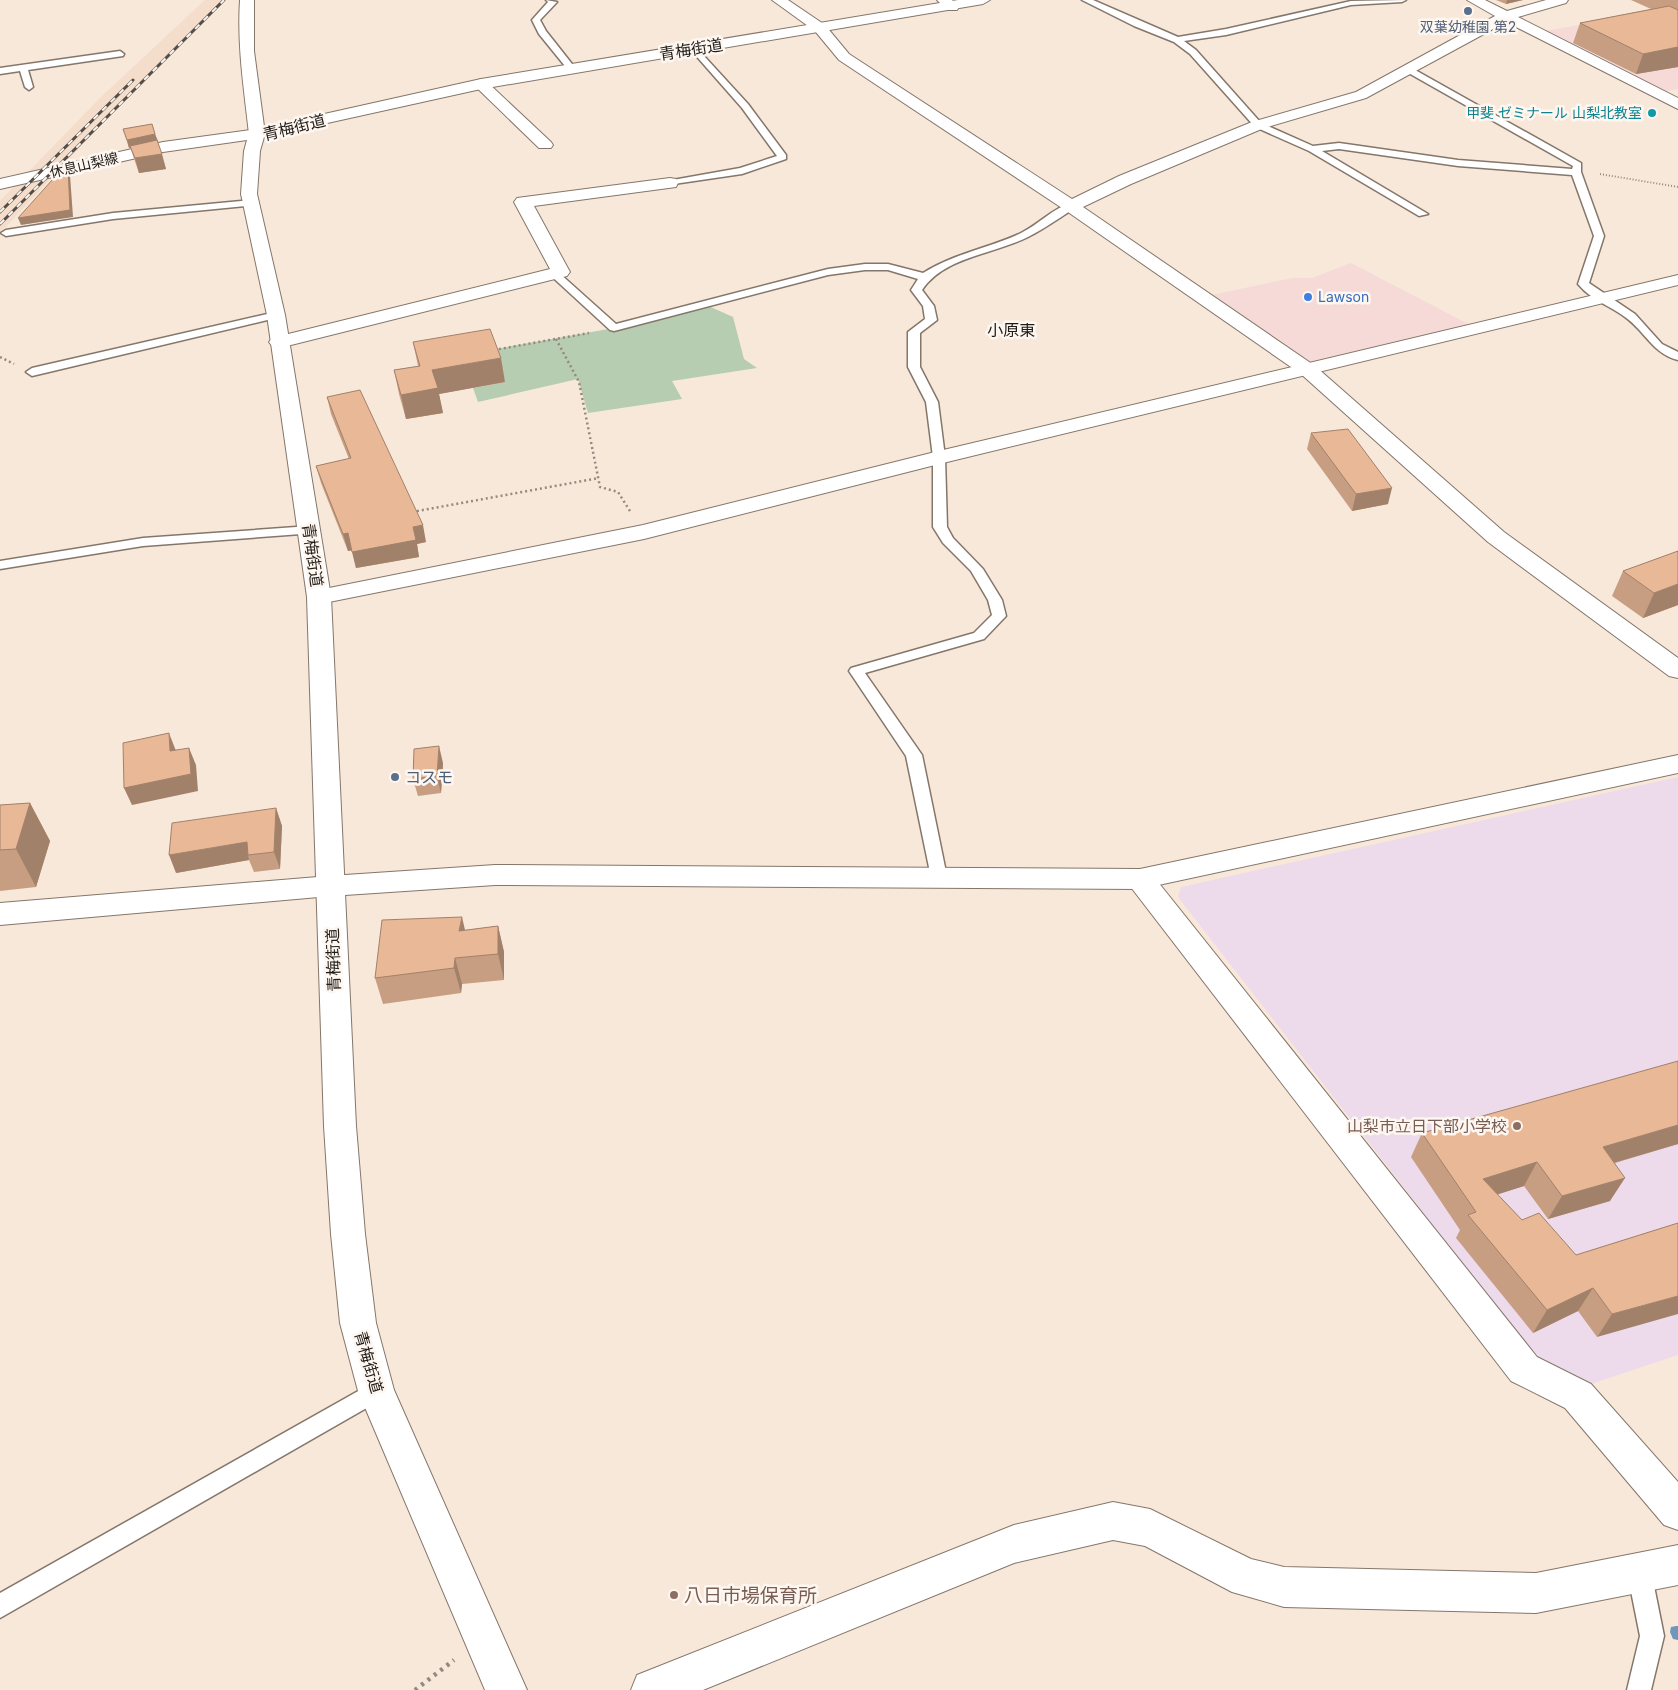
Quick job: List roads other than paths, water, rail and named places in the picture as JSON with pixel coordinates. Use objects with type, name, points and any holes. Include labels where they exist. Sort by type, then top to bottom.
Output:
[{"type":"street","points":[[247,0],[249,84],[257,134]]},
{"type":"street","points":[[779,0],[820,28],[844,57],[1071,206],[1308,370],[1496,537],[1678,670]]},
{"type":"street","name":"青梅街道","points":[[506,1690],[376,1391],[358,1324],[348,1234],[340,1126],[318,597],[310,530],[278,328],[250,194],[252,151],[257,134],[481,84],[820,28],[948,3],[983,0]]},
{"type":"street","points":[[1474,0],[1678,104]]},
{"type":"street","points":[[1071,206],[1125,180],[1258,125],[1361,95],[1507,16],[1561,0]]},
{"type":"street","points":[[481,84],[545,144]]},
{"type":"street","name":"休息山梨線","points":[[0,184],[163,148],[257,134]]},
{"type":"street","points":[[278,328],[561,272],[523,202],[670,182]]},
{"type":"street","points":[[318,597],[644,532],[938,457],[1678,280]]},
{"type":"street","points":[[0,914],[330,886],[495,875],[1140,879],[1678,764]]},
{"type":"street","points":[[1140,879],[1524,1370],[1578,1396],[1678,1511]]},
{"type":"street","points":[[652,1690],[1014,1544],[1113,1520],[1150,1528],[1246,1578],[1284,1587],[1536,1592],[1678,1565]]},
{"type":"lane","points":[[550,0],[553,2],[536,20],[542,32],[572,69]]},
{"type":"lane","points":[[1086,0],[1177,40],[1192,52],[1258,125],[1312,149],[1423,214]]},
{"type":"lane","points":[[1177,40],[1226,32],[1348,1],[1402,0]]},
{"type":"lane","points":[[670,182],[742,171],[783,157],[745,106],[694,48]]},
{"type":"lane","points":[[0,71],[120,54]]},
{"type":"lane","points":[[23,67],[29,87]]},
{"type":"lane","points":[[1408,69],[1578,165],[1576,172],[1599,236],[1583,284],[1631,316],[1658,346],[1678,357]]},
{"type":"lane","points":[[1312,149],[1339,146],[1458,163],[1576,172]]},
{"type":"lane","points":[[51,184],[63,170]]},
{"type":"lane","points":[[3,236],[113,216],[252,203]]},
{"type":"lane","points":[[939,878],[914,755],[856,671],[979,636],[999,616],[996,600],[976,570],[948,540],[940,527],[938,457],[932,402],[914,367],[914,332],[931,320],[928,306],[916,290],[925,277],[939,268],[1024,235],[1071,206]]},
{"type":"lane","points":[[3,236],[19,219]]},
{"type":"lane","points":[[554,274],[614,328],[828,272],[865,267],[888,267],[925,277]]},
{"type":"lane","points":[[32,372],[278,328]]},
{"type":"lane","points":[[0,565],[143,542],[310,530]]},
{"type":"lane","points":[[0,1606],[376,1391]]},
{"type":"lane","points":[[1639,1571],[1652,1636],[1639,1690]]},
{"type":"railway","points":[[0,224],[224,0]]},
{"type":"railway","points":[[0,212],[133,80]]},
{"type":"place","name":"双葉幼稚園 第2","points":[[1468,11]]},
{"type":"place","name":"甲斐 ゼミナール 山梨北教室","points":[[1652,113]]},
{"type":"place","name":"Lawson","points":[[1308,297]]},
{"type":"place","name":"コスモ","points":[[395,777]]},
{"type":"place","name":"山梨市立日下部小学校","points":[[1517,1126]]},
{"type":"place","name":"八日市場保育所","points":[[674,1595]]},
{"type":"district","name":"小原東","points":[[1011,330]]}]
